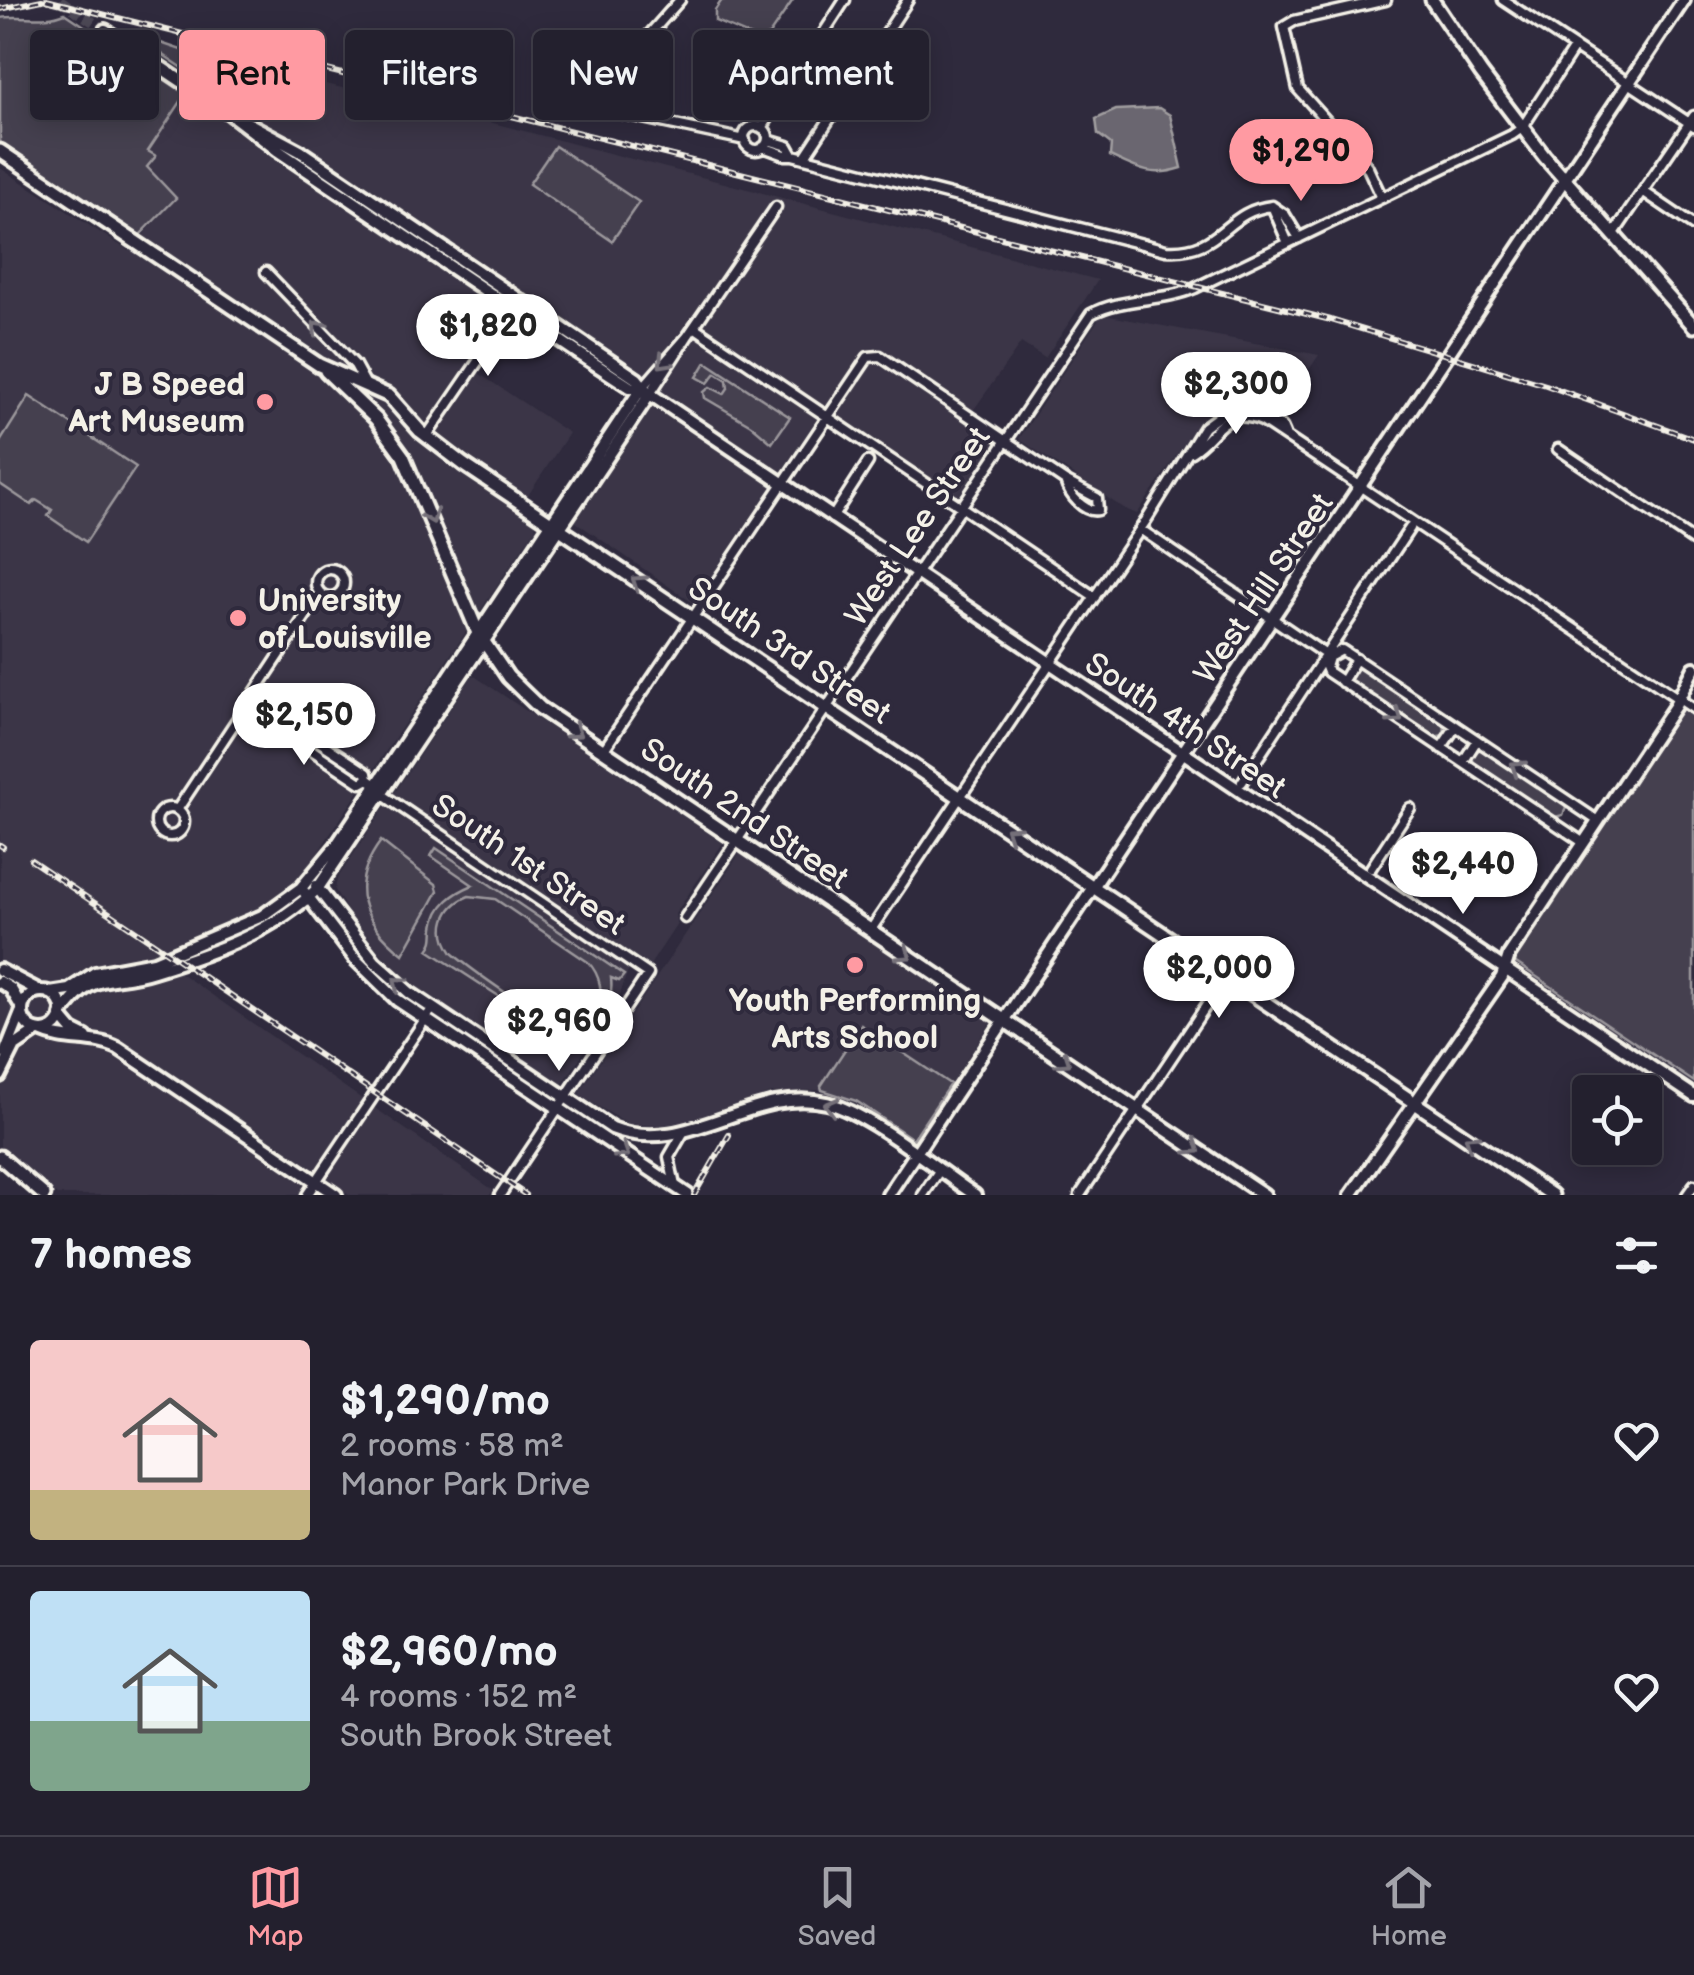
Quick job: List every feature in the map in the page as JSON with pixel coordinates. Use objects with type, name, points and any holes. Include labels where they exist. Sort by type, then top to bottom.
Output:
[{"type":"main road","points":[[1432,0],[1522,128],[1694,326]]},
{"type":"main road","name":"South 3rd Street","points":[[0,151],[319,365],[392,399],[426,437],[555,526],[1552,1195]]},
{"type":"main road","name":"South 2nd Street","points":[[319,365],[387,432],[416,481],[481,638],[508,676],[540,708],[1264,1195]]},
{"type":"main road","points":[[366,408],[376,399],[392,399]]},
{"type":"main road","points":[[0,1157],[44,1195]]},
{"type":"street","points":[[680,0],[616,72],[605,110],[744,140],[754,150],[765,144]]},
{"type":"street","points":[[765,144],[762,128],[845,0]]},
{"type":"street","points":[[804,158],[908,0]]},
{"type":"street","points":[[1382,198],[1367,166],[1298,89],[1284,27],[1294,21],[1386,0]]},
{"type":"street","points":[[1502,0],[1692,122],[1613,235]]},
{"type":"street","name":"West Hill Street","points":[[888,1195],[1684,0]]},
{"type":"street","points":[[1272,206],[1288,243],[1522,128],[1574,48]]},
{"type":"street","name":"South 4th Street","points":[[159,66],[229,112],[277,150],[644,390],[1694,1096]]},
{"type":"street","points":[[744,140],[749,128],[762,128]]},
{"type":"street","points":[[765,144],[785,155],[794,154],[1172,250],[1207,244],[1250,210],[1272,206],[1285,215],[1298,238]]},
{"type":"street","points":[[1644,192],[1694,226]]},
{"type":"street","points":[[0,1076],[15,1046],[38,1031],[52,1029],[80,990],[92,983],[154,971],[261,931],[286,917],[310,888],[481,638],[644,390],[687,337],[776,207]]},
{"type":"street","name":"West Lee Street","points":[[685,918],[1092,314],[1106,307],[1184,293],[1288,243]]},
{"type":"street","points":[[266,272],[355,365],[366,385]]},
{"type":"street","points":[[426,437],[516,305]]},
{"type":"street","points":[[694,327],[1095,597]]},
{"type":"street","points":[[603,751],[863,362],[871,356],[880,356],[1065,481],[1097,498],[1098,510],[1087,509],[1072,496],[1065,481]]},
{"type":"street","points":[[870,930],[1208,423],[1234,410],[1262,414],[1282,427],[1289,437],[1694,709]]},
{"type":"street","points":[[1558,449],[1694,540]]},
{"type":"street","points":[[832,518],[868,462]]},
{"type":"street","points":[[1242,782],[1410,528]]},
{"type":"street","points":[[1140,529],[1327,656]]},
{"type":"street","points":[[178,810],[320,594]]},
{"type":"street","points":[[1327,656],[1340,650],[1598,822]]},
{"type":"street","points":[[1327,656],[1326,668],[1342,682],[1584,843]]},
{"type":"street","points":[[1342,682],[1356,660]]},
{"type":"street","points":[[1351,1195],[1498,984],[1510,955],[1694,668]]},
{"type":"street","name":"South 1st Street","points":[[248,702],[361,783],[378,787],[648,974],[562,1103]]},
{"type":"street","points":[[1441,748],[1456,726]]},
{"type":"street","points":[[1462,762],[1477,740]]},
{"type":"street","points":[[1561,827],[1576,806]]},
{"type":"street","points":[[1371,868],[1410,808]]},
{"type":"street","points":[[0,1064],[29,996],[91,974],[154,962],[262,916],[310,888]]},
{"type":"street","points":[[310,888],[369,974],[398,1000],[428,1014],[562,1103],[688,1195]]},
{"type":"street","points":[[0,970],[58,1000],[61,1016],[72,1030],[91,1040]]},
{"type":"street","points":[[41,990],[68,990],[91,974]]},
{"type":"street","points":[[1080,1195],[1226,976]]},
{"type":"street","points":[[0,982],[11,989],[27,1025],[56,1037],[91,1040],[124,1052],[336,1195]]},
{"type":"street","points":[[307,1195],[428,1014]]},
{"type":"street","points":[[562,1103],[622,1132],[650,1137],[683,1133],[776,1102],[806,1100],[850,1111],[976,1195]]},
{"type":"street","points":[[500,1195],[562,1103]]},
{"type":"street","points":[[675,1186],[669,1156],[683,1133]]},
{"type":"street","points":[[923,1195],[939,1170]]},
{"type":"street","points":[[1687,1195],[1694,1185]]},
{"type":"shaded area","points":[[722,0],[793,0],[772,30],[736,30],[715,21],[715,10]]},
{"type":"shaded area","points":[[65,13],[90,30],[30,30],[30,120],[159,120],[159,76],[179,89],[179,104],[148,151],[156,156],[147,167],[176,198],[139,236],[0,142],[0,18]]},
{"type":"shaded area","points":[[159,42],[179,49],[179,65],[159,52]]},
{"type":"shaded area","name":"University of Louisville","points":[[325,84],[345,89],[345,120],[481,120],[1098,280],[1045,358],[1021,343],[965,422],[995,443],[957,498],[824,408],[693,603],[573,520],[662,386],[524,292],[510,310],[472,369],[569,433],[527,497],[536,528],[304,873],[288,890],[300,898],[262,924],[163,961],[493,1190],[490,1195],[349,1195],[314,1172],[299,1195],[57,1195],[0,1152],[0,168],[129,251],[176,198],[146,167],[148,151],[179,103],[179,120],[325,120]]},
{"type":"shaded area","points":[[1159,108],[1170,115],[1182,168],[1153,172],[1110,156],[1111,144],[1098,134],[1096,119],[1116,110]]},
{"type":"shaded area","points":[[555,146],[639,202],[612,241],[529,184]]},
{"type":"shaded area","points":[[1104,315],[1319,355],[1278,415],[1259,405],[1240,402],[1220,406],[1200,420],[1137,514],[1019,439]]},
{"type":"shaded area","points":[[706,362],[790,417],[772,443],[751,425],[705,398],[704,392],[710,387],[724,394],[728,388],[727,380],[716,373],[708,383],[697,377]]},
{"type":"shaded area","points":[[29,396],[136,467],[86,542],[48,516],[52,510],[36,500],[31,505],[0,484],[0,442]]},
{"type":"shaded area","points":[[1362,667],[1445,723],[1444,735],[1432,737],[1353,685],[1349,676],[1353,669]]},
{"type":"shaded area","points":[[473,675],[723,843],[675,914],[677,924],[650,965],[640,959],[627,973],[618,1001],[562,1085],[404,979],[357,927],[335,890],[337,879]]},
{"type":"shaded area","points":[[1682,708],[1694,717],[1694,1082],[1513,961]]},
{"type":"shaded area","points":[[1483,748],[1563,801],[1563,815],[1551,818],[1474,766],[1472,754]]},
{"type":"shaded area","points":[[381,841],[436,884],[438,891],[403,954],[377,929],[364,902],[364,873]]},
{"type":"shaded area","points":[[436,848],[624,975],[619,981],[611,978],[609,1004],[597,1024],[577,1033],[551,1030],[428,950],[443,906],[473,885],[431,856]],"holes":[[[469,896],[495,899],[588,962],[596,973],[600,996],[597,1007],[583,1023],[572,1026],[549,1020],[452,953],[444,936],[448,912]]]},
{"type":"shaded area","points":[[740,853],[991,1022],[914,1140],[858,1103],[820,1090],[772,1093],[688,1121],[657,1126],[629,1124],[580,1096]]},
{"type":"shaded area","points":[[861,1025],[950,1084],[913,1139],[856,1101],[822,1090]]},
{"type":"tunnel","points":[[60,0],[105,30]]},
{"type":"railway","points":[[0,9],[42,0]]},
{"type":"railway","points":[[46,0],[1331,320],[1546,385],[1694,439]]},
{"type":"railway","points":[[31,860],[526,1195]]},
{"type":"railway","points":[[694,1195],[729,1135]]},
{"type":"place","name":"J B Speed Art Museum","points":[[265,402]]},
{"type":"place","name":"University of Louisville","points":[[238,618]]},
{"type":"place","name":"Youth Performing Arts School","points":[[855,965]]}]
